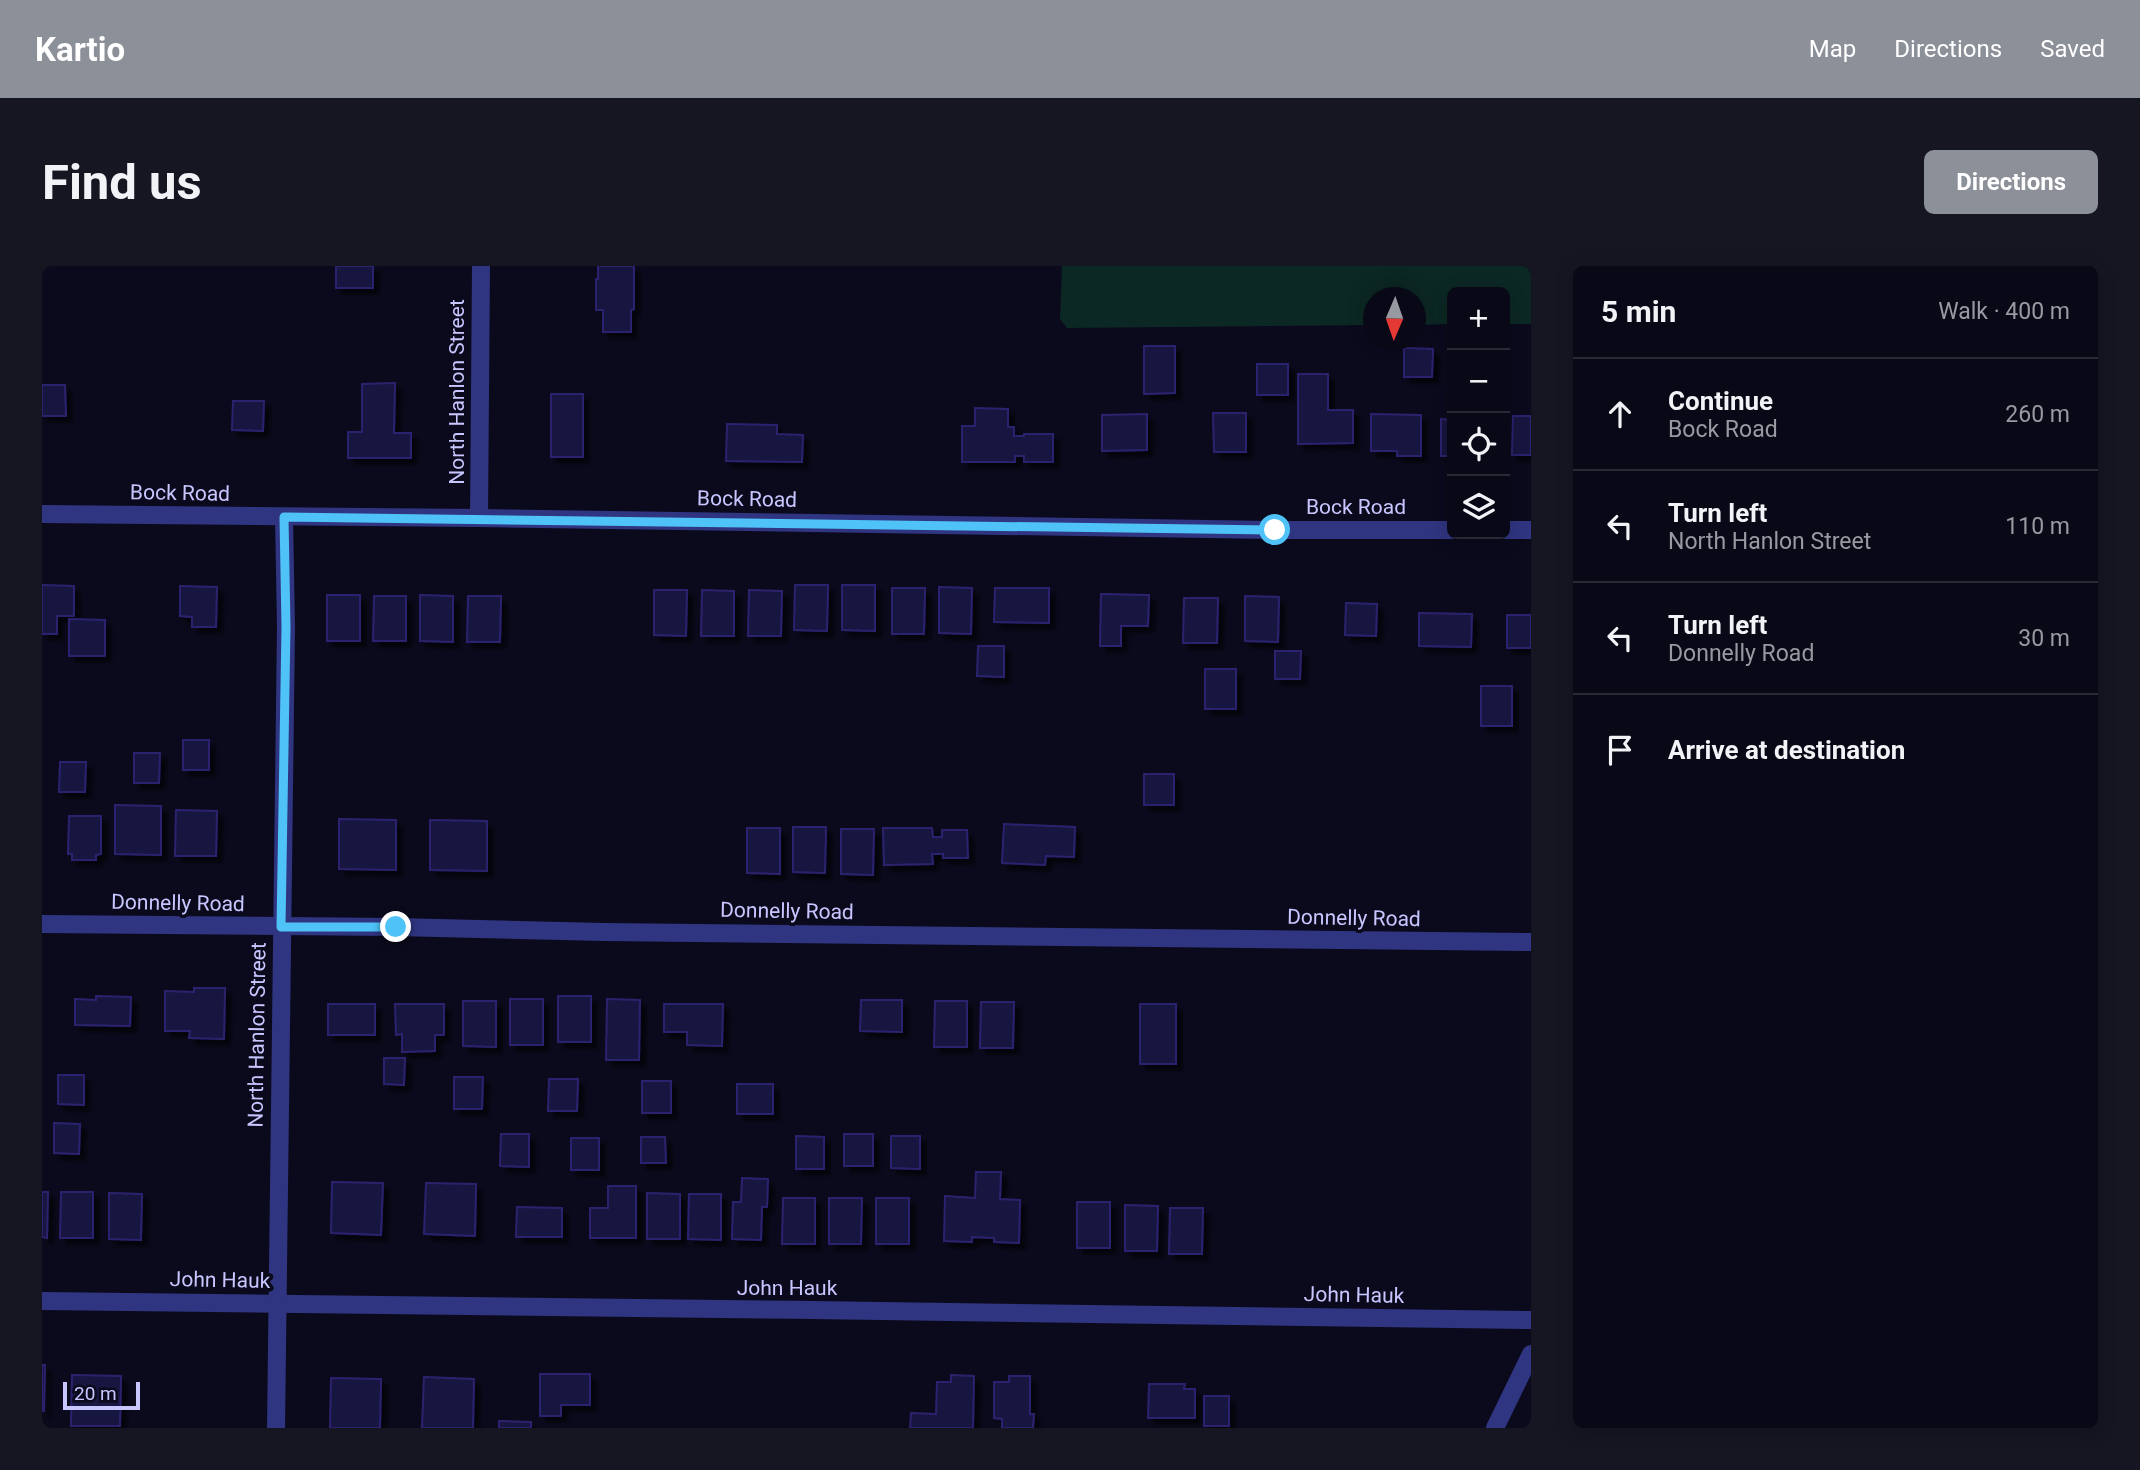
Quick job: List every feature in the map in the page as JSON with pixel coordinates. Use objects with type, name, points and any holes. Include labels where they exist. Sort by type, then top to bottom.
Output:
[{"type":"street","name":"North Hanlon Street","points":[[479,518],[481,266]]},
{"type":"street","name":"Bock Road","points":[[42,514],[1447,530]]},
{"type":"street","name":"North Hanlon Street","points":[[276,1428],[286,627],[284,517]]},
{"type":"street","points":[[1510,530],[1531,530]]},
{"type":"street","name":"Donnelly Road","points":[[42,925],[1531,942]]},
{"type":"street","name":"John Hauk","points":[[42,1301],[1031,1311],[1531,1321]]},
{"type":"street","points":[[1495,1428],[1531,1354]]},
{"type":"green space","points":[[1062,266],[1531,266],[1531,324],[1510,324],[1510,287],[1447,287],[1447,324],[1426,325],[1426,287],[1363,287],[1363,325],[1067,328],[1060,319]]},
{"type":"building","points":[[336,266],[373,266],[373,288],[336,288]]},
{"type":"building","points":[[598,266],[634,266],[631,332],[603,332],[603,310],[596,310]]},
{"type":"building","points":[[1144,346],[1175,346],[1175,393],[1144,394]]},
{"type":"building","points":[[1433,349],[1432,377],[1404,377],[1404,350]]},
{"type":"building","points":[[1257,364],[1288,364],[1288,395],[1257,395]]},
{"type":"building","points":[[1298,374],[1328,374],[1328,410],[1353,410],[1353,443],[1298,444]]},
{"type":"building","points":[[395,383],[394,433],[411,433],[411,458],[348,458],[348,432],[362,432],[362,384]]},
{"type":"building","points":[[42,385],[65,385],[66,416],[42,416]]},
{"type":"building","points":[[551,394],[583,394],[583,457],[551,457]]},
{"type":"building","points":[[233,401],[264,401],[263,431],[232,430]]},
{"type":"building","points":[[975,408],[1008,409],[1008,427],[1014,427],[1014,436],[1053,434],[1053,462],[1024,462],[1024,456],[1015,456],[1015,462],[962,462],[962,426],[975,426]]},
{"type":"building","points":[[1213,413],[1246,413],[1246,452],[1214,452]]},
{"type":"building","points":[[1147,414],[1147,450],[1102,451],[1102,415]]},
{"type":"building","points":[[1371,414],[1421,415],[1421,456],[1397,456],[1397,451],[1371,451]]},
{"type":"building","points":[[1513,416],[1531,416],[1531,455],[1512,455]]},
{"type":"building","points":[[1441,419],[1447,420],[1447,456],[1441,456]]},
{"type":"building","points":[[727,424],[777,425],[777,434],[803,435],[802,462],[726,461]]},
{"type":"building","points":[[42,585],[74,586],[74,616],[57,616],[57,634],[42,634]]},
{"type":"building","points":[[795,585],[828,585],[827,631],[794,630]]},
{"type":"building","points":[[842,585],[875,585],[875,631],[842,630]]},
{"type":"building","points":[[180,586],[217,587],[216,627],[192,627],[192,617],[180,616]]},
{"type":"building","points":[[939,587],[972,588],[971,634],[939,633]]},
{"type":"building","points":[[892,588],[925,588],[924,634],[892,634]]},
{"type":"building","points":[[995,588],[1049,588],[1049,623],[994,622]]},
{"type":"building","points":[[654,590],[687,590],[686,636],[654,635]]},
{"type":"building","points":[[702,590],[734,591],[734,636],[701,636]]},
{"type":"building","points":[[749,590],[782,591],[781,636],[748,636]]},
{"type":"building","points":[[1101,594],[1149,595],[1148,626],[1121,626],[1121,646],[1100,646]]},
{"type":"building","points":[[327,595],[360,595],[360,641],[327,641]]},
{"type":"building","points":[[420,595],[453,596],[453,642],[420,641]]},
{"type":"building","points":[[374,596],[406,596],[406,641],[373,641]]},
{"type":"building","points":[[468,596],[501,596],[500,642],[467,642]]},
{"type":"building","points":[[1245,596],[1279,597],[1278,642],[1245,641]]},
{"type":"building","points":[[1184,598],[1218,598],[1217,643],[1183,643]]},
{"type":"building","points":[[1346,603],[1377,604],[1376,636],[1345,635]]},
{"type":"building","points":[[1419,613],[1472,614],[1471,647],[1419,646]]},
{"type":"building","points":[[1507,615],[1531,615],[1531,648],[1507,648]]},
{"type":"building","points":[[69,619],[105,620],[105,656],[69,656]]},
{"type":"building","points":[[978,646],[1004,646],[1004,677],[977,676]]},
{"type":"building","points":[[1275,651],[1301,651],[1300,679],[1275,679]]},
{"type":"building","points":[[1205,669],[1236,669],[1236,709],[1205,709]]},
{"type":"building","points":[[1481,686],[1512,686],[1512,726],[1481,726]]},
{"type":"building","points":[[183,740],[209,740],[209,770],[183,770]]},
{"type":"building","points":[[134,753],[160,753],[159,783],[134,783]]},
{"type":"building","points":[[60,762],[86,762],[85,792],[59,792]]},
{"type":"building","points":[[1144,774],[1174,774],[1174,805],[1144,805]]},
{"type":"building","points":[[115,805],[161,806],[161,855],[115,854]]},
{"type":"building","points":[[176,810],[217,811],[216,856],[175,856]]},
{"type":"building","points":[[69,816],[101,816],[101,854],[96,855],[96,860],[72,860],[72,854],[68,854]]},
{"type":"building","points":[[339,819],[396,820],[396,870],[339,869]]},
{"type":"building","points":[[430,820],[487,821],[487,871],[430,870]]},
{"type":"building","points":[[1004,824],[1075,827],[1074,857],[1046,856],[1045,865],[1002,863]]},
{"type":"building","points":[[793,827],[826,827],[825,873],[793,872]]},
{"type":"building","points":[[747,828],[780,828],[780,874],[747,873]]},
{"type":"building","points":[[883,828],[932,828],[933,837],[942,837],[942,830],[967,830],[968,858],[943,858],[943,854],[932,854],[933,864],[884,865]]},
{"type":"building","points":[[841,829],[874,829],[873,875],[841,874]]},
{"type":"building","points":[[194,988],[225,988],[224,1039],[189,1038],[190,1031],[165,1031],[165,991],[194,992]]},
{"type":"building","points":[[96,996],[131,997],[130,1026],[75,1025],[75,999],[96,1000]]},
{"type":"building","points":[[558,996],[591,996],[591,1042],[558,1042]]},
{"type":"building","points":[[510,999],[543,999],[543,1045],[510,1045]]},
{"type":"building","points":[[607,999],[640,1000],[639,1060],[606,1060]]},
{"type":"building","points":[[861,1000],[902,1000],[902,1032],[860,1031]]},
{"type":"building","points":[[463,1001],[496,1001],[496,1047],[463,1046]]},
{"type":"building","points":[[935,1001],[967,1001],[967,1047],[934,1047]]},
{"type":"building","points":[[981,1002],[1014,1002],[1013,1048],[980,1048]]},
{"type":"building","points":[[328,1004],[375,1004],[375,1035],[328,1035]]},
{"type":"building","points":[[395,1004],[444,1004],[444,1035],[435,1035],[435,1051],[402,1052],[402,1034],[396,1035]]},
{"type":"building","points":[[664,1004],[723,1004],[722,1046],[687,1045],[687,1032],[664,1032]]},
{"type":"building","points":[[1140,1004],[1176,1004],[1176,1064],[1140,1064]]},
{"type":"building","points":[[384,1058],[405,1058],[404,1085],[384,1084]]},
{"type":"building","points":[[58,1075],[84,1075],[84,1105],[58,1104]]},
{"type":"building","points":[[454,1077],[483,1077],[482,1109],[454,1109]]},
{"type":"building","points":[[549,1079],[578,1079],[577,1111],[548,1111]]},
{"type":"building","points":[[642,1081],[671,1081],[671,1113],[642,1113]]},
{"type":"building","points":[[737,1084],[773,1084],[773,1114],[737,1114]]},
{"type":"building","points":[[54,1123],[80,1124],[79,1154],[54,1153]]},
{"type":"building","points":[[501,1134],[529,1134],[529,1167],[500,1166]]},
{"type":"building","points":[[844,1134],[873,1134],[873,1166],[844,1166]]},
{"type":"building","points":[[796,1136],[824,1137],[824,1169],[796,1169]]},
{"type":"building","points":[[891,1136],[920,1136],[920,1169],[891,1168]]},
{"type":"building","points":[[641,1137],[665,1137],[666,1163],[641,1163]]},
{"type":"building","points":[[571,1138],[599,1138],[599,1170],[571,1170]]},
{"type":"building","points":[[976,1172],[1001,1172],[1000,1199],[1020,1200],[1019,1243],[994,1242],[994,1238],[972,1237],[972,1242],[944,1241],[945,1196],[975,1198]]},
{"type":"building","points":[[742,1178],[768,1179],[767,1207],[762,1207],[761,1240],[732,1239],[733,1202],[741,1202]]},
{"type":"building","points":[[332,1182],[383,1183],[381,1235],[331,1233]]},
{"type":"building","points":[[426,1183],[476,1184],[475,1236],[424,1234]]},
{"type":"building","points":[[608,1186],[636,1186],[636,1238],[590,1238],[590,1208],[608,1208]]},
{"type":"building","points":[[42,1192],[48,1192],[47,1238],[42,1237]]},
{"type":"building","points":[[61,1192],[93,1192],[93,1238],[60,1238]]},
{"type":"building","points":[[109,1193],[142,1194],[141,1240],[109,1239]]},
{"type":"building","points":[[647,1193],[680,1194],[680,1239],[647,1239]]},
{"type":"building","points":[[689,1194],[721,1194],[721,1240],[688,1239]]},
{"type":"building","points":[[783,1198],[815,1198],[815,1244],[782,1244]]},
{"type":"building","points":[[829,1198],[862,1198],[861,1244],[829,1244]]},
{"type":"building","points":[[876,1198],[909,1198],[909,1244],[876,1244]]},
{"type":"building","points":[[1077,1202],[1110,1202],[1110,1248],[1077,1248]]},
{"type":"building","points":[[1125,1205],[1158,1206],[1157,1251],[1125,1251]]},
{"type":"building","points":[[517,1207],[562,1208],[562,1237],[516,1237]]},
{"type":"building","points":[[1170,1208],[1203,1208],[1202,1254],[1169,1254]]},
{"type":"building","points":[[42,1365],[45,1365],[44,1411],[42,1411]]},
{"type":"building","points":[[540,1374],[590,1374],[590,1405],[561,1405],[561,1416],[540,1416]]},
{"type":"building","points":[[72,1375],[121,1376],[120,1426],[71,1426]]},
{"type":"building","points":[[951,1375],[974,1376],[973,1428],[910,1428],[911,1413],[936,1414],[937,1382],[951,1382]]},
{"type":"building","points":[[1009,1376],[1030,1376],[1030,1414],[1034,1414],[1033,1428],[1002,1428],[1002,1419],[994,1418],[994,1382],[1009,1382]]},
{"type":"building","points":[[424,1377],[474,1379],[473,1428],[422,1428]]},
{"type":"building","points":[[331,1378],[381,1379],[380,1428],[330,1428]]},
{"type":"building","points":[[1149,1384],[1185,1384],[1184,1389],[1195,1389],[1195,1418],[1148,1418]]},
{"type":"building","points":[[1204,1396],[1229,1396],[1229,1426],[1204,1426]]},
{"type":"building","points":[[499,1421],[531,1422],[531,1428],[499,1428]]},
{"type":"route","points":[[396,927],[281,927],[286,627],[284,517],[1275,530]]}]
